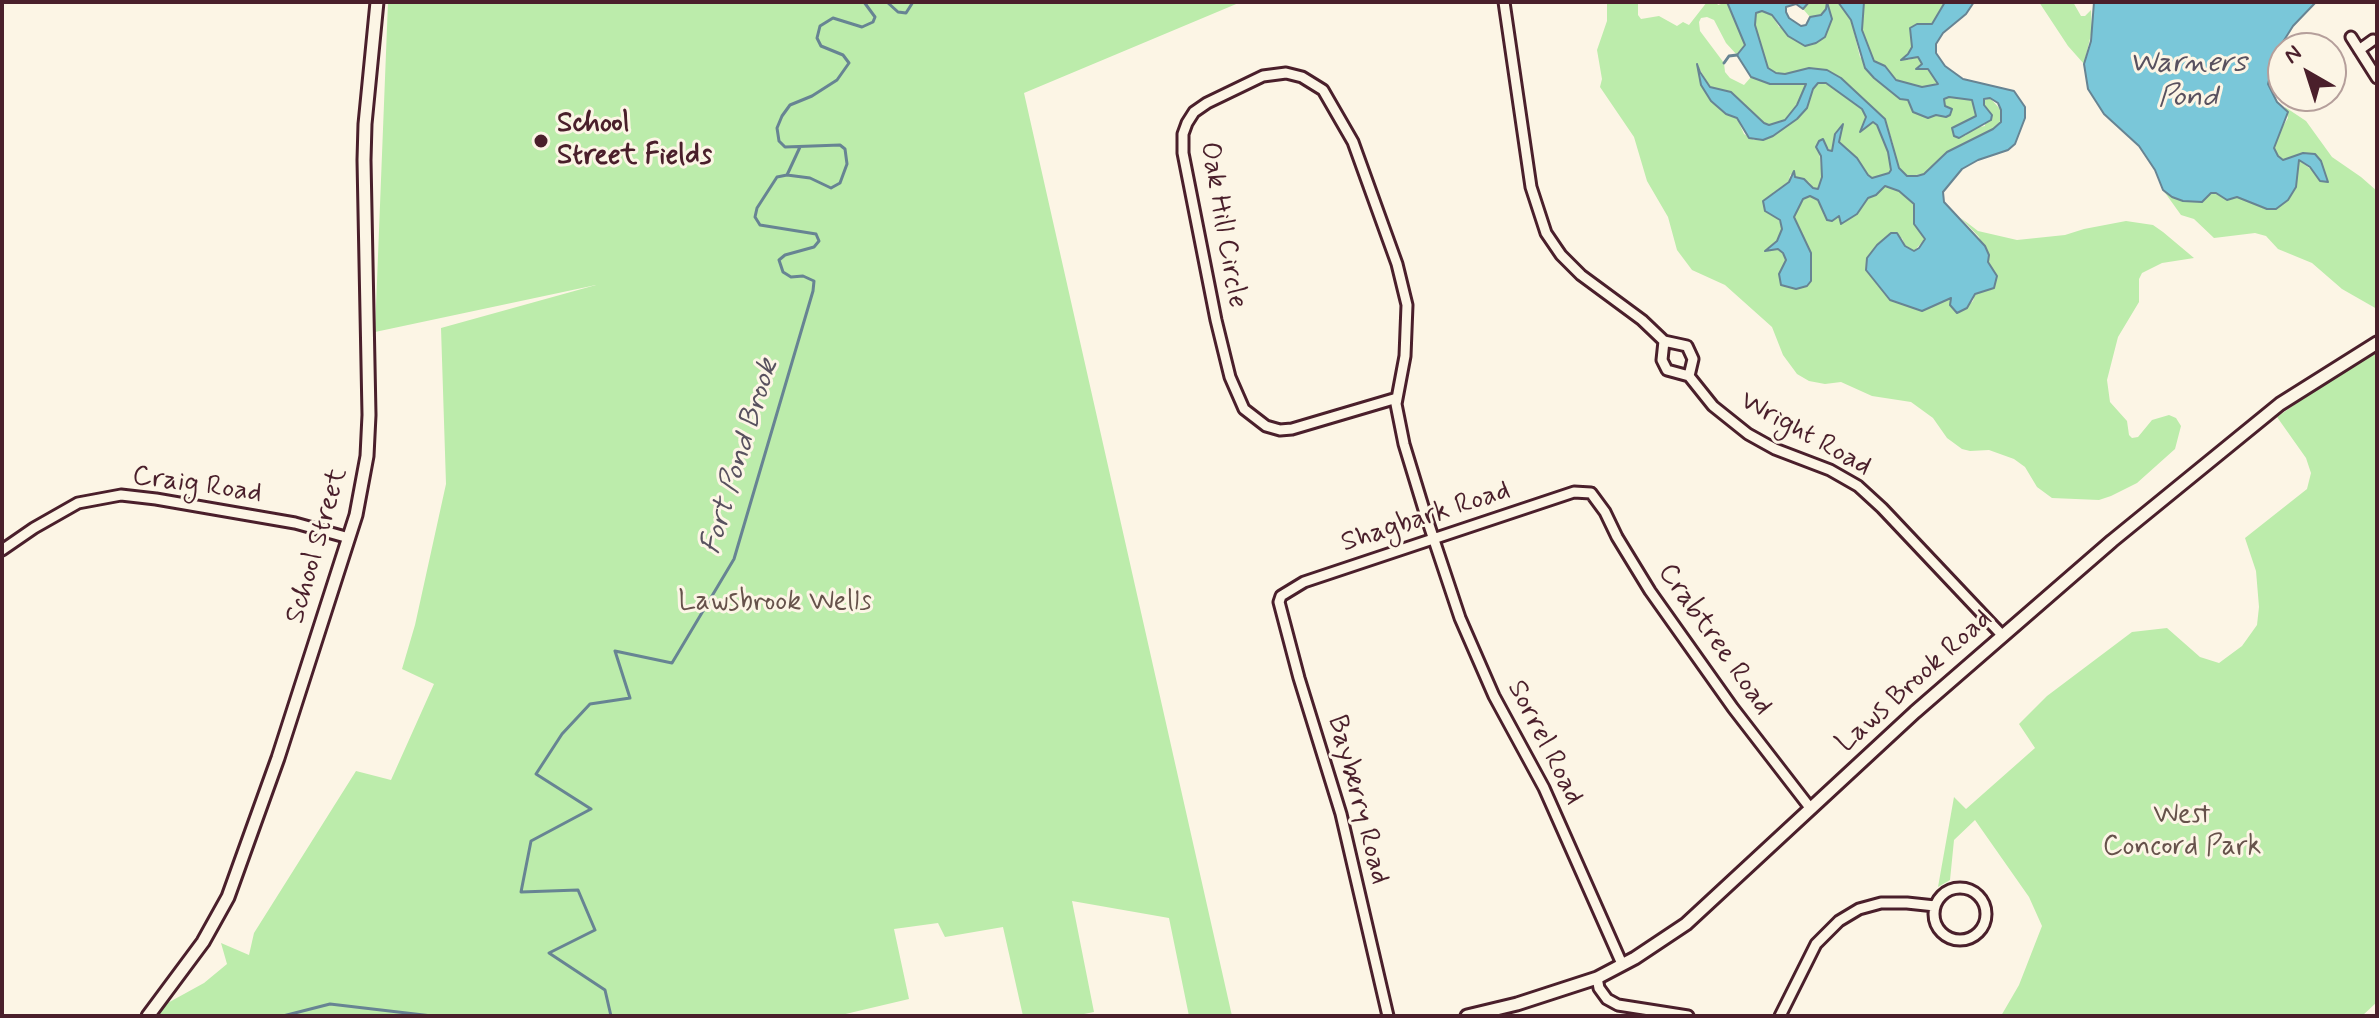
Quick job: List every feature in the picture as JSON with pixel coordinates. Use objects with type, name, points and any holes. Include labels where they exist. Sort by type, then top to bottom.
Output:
[{"type":"street","name":"School Street","points":[[148,1016],[203,942],[228,897],[280,753],[349,538],[363,484],[369,429],[364,148],[377,2]]},
{"type":"street","name":"Wright Road","points":[[1504,2],[1531,187],[1546,233],[1561,255],[1581,275],[1642,320],[1664,341],[1683,344],[1690,350],[1693,359],[1689,376]]},
{"type":"street","points":[[2351,37],[2377,78]]},
{"type":"street","points":[[2359,50],[2373,40]]},
{"type":"street","name":"Oak Hill Circle","points":[[1397,398],[1280,430],[1266,426],[1244,409],[1230,377],[1183,153],[1187,123],[1194,112],[1207,103],[1263,76],[1286,73],[1302,77],[1323,90],[1353,142],[1397,264],[1407,305],[1405,356],[1397,398],[1404,444],[1433,539]]},
{"type":"street","name":"Wright Road","points":[[1664,341],[1663,365],[1672,373],[1689,376],[1713,406],[1748,434],[1775,449],[1838,474],[1870,496],[2002,635]]},
{"type":"street","name":"Laws Brook Road","points":[[1467,1016],[1516,1010],[1597,978],[1686,924],[2002,635],[2265,415],[2305,386],[2377,343]]},
{"type":"street","name":"Shagbark Road","points":[[1281,596],[1304,582],[1574,492],[1588,492]]},
{"type":"street","name":"Crabtree Road","points":[[1588,492],[1605,512],[1650,591],[1733,708],[1811,809]]},
{"type":"street","name":"Craig Road","points":[[2,550],[69,507],[121,495],[295,523],[349,538]]},
{"type":"street","name":"Sorrel Road","points":[[1433,539],[1460,618],[1494,696],[1544,788],[1622,964]]},
{"type":"street","name":"Bayberry Road","points":[[1281,596],[1279,602],[1283,621],[1341,814],[1388,1016]]},
{"type":"street","points":[[1964,888],[1975,892],[1982,900],[1986,910],[1985,921],[1972,937],[1961,940],[1951,938],[1942,932],[1936,922],[1935,906],[1948,890],[1964,888]]},
{"type":"street","points":[[1780,1016],[1810,955],[1823,936],[1839,921],[1859,909],[1881,903],[1935,906]]},
{"type":"street","points":[[1597,978],[1599,988],[1607,999],[1618,1005],[1688,1016]]},
{"type":"green space","name":"Lawsbrook Wells","points":[[388,2],[1241,2],[1024,93],[1232,1016],[1189,1016],[1169,918],[1072,901],[1094,1012],[1074,1016],[1023,1016],[1003,927],[945,937],[938,923],[894,929],[909,999],[837,1016],[150,1016],[204,983],[227,964],[221,943],[249,955],[254,933],[356,771],[391,780],[434,684],[402,669],[415,625],[446,484],[441,328],[596,285],[375,332]]},
{"type":"green space","points":[[1607,2],[1638,2],[1641,19],[1659,16],[1677,26],[1683,22],[1689,25],[1707,2],[1718,5],[1727,2],[1745,45],[1737,55],[1726,43],[1714,20],[1707,17],[1699,22],[1700,31],[1724,63],[1725,72],[1730,78],[1744,85],[1751,77],[1770,84],[1806,83],[1797,105],[1785,120],[1770,125],[1731,92],[1710,87],[1699,68],[1701,85],[1711,101],[1726,114],[1737,118],[1744,134],[1754,140],[1773,136],[1788,124],[1818,83],[1833,87],[1862,109],[1866,117],[1862,130],[1873,122],[1877,125],[1888,152],[1889,173],[1872,178],[1868,175],[1857,158],[1839,142],[1841,128],[1835,134],[1832,151],[1825,146],[1819,150],[1822,177],[1818,189],[1794,177],[1794,173],[1789,181],[1768,197],[1783,229],[1777,241],[1766,250],[1778,249],[1783,253],[1786,260],[1779,274],[1811,273],[1811,253],[1794,217],[1803,199],[1810,196],[1818,200],[1824,215],[1839,216],[1841,223],[1857,214],[1868,198],[1885,186],[1899,191],[1914,204],[1914,224],[1925,239],[1914,251],[1905,246],[1902,238],[1866,270],[1890,300],[1918,310],[1952,298],[1950,305],[1957,313],[1962,311],[1973,301],[1975,294],[1997,276],[1979,237],[1961,218],[1978,231],[2017,240],[2065,235],[2126,221],[2153,225],[2163,232],[2194,258],[2162,263],[2142,273],[2139,302],[2118,337],[2107,380],[2110,402],[2127,421],[2129,435],[2138,437],[2152,420],[2169,415],[2176,418],[2181,426],[2175,449],[2137,483],[2111,496],[2099,500],[2052,498],[2037,487],[2025,467],[2014,459],[1989,450],[1962,449],[1947,438],[1933,418],[1911,402],[1872,396],[1841,382],[1825,384],[1809,381],[1797,374],[1783,355],[1772,327],[1725,285],[1692,270],[1677,250],[1668,217],[1647,181],[1634,137],[1600,87],[1602,79],[1597,50],[1607,21]]},
{"type":"green space","points":[[1809,2],[1838,2],[1851,20],[1860,57],[1928,118],[1952,109],[1945,106],[1944,99],[1949,97],[1973,100],[1976,116],[1962,122],[1965,136],[1973,128],[1985,126],[1983,101],[1990,98],[2001,110],[2001,122],[1947,152],[1924,174],[1907,176],[1895,159],[1885,119],[1809,68],[1786,74],[1768,68],[1755,25],[1756,13],[1762,11],[1772,15],[1779,27],[1825,37],[1826,9],[1821,15],[1810,17],[1803,9]]},
{"type":"green space","points":[[1864,2],[1945,2],[1932,24],[1927,26],[1922,23],[1911,28],[1912,47],[1908,54],[1908,60],[1918,57],[1922,64],[1917,68],[1927,69],[1939,84],[1921,87],[1896,80],[1874,61],[1862,30]]},
{"type":"green space","points":[[2039,2],[2073,2],[2081,16],[2091,10],[2092,30],[2084,64],[2068,46]]},
{"type":"green space","points":[[2286,112],[2292,112],[2306,121],[2332,157],[2377,191],[2377,309],[2342,289],[2312,263],[2278,249],[2266,236],[2255,233],[2214,238],[2194,219],[2181,215],[2163,190],[2183,201],[2202,202],[2216,192],[2221,196],[2237,197],[2267,209],[2276,209],[2297,177],[2299,160],[2327,182],[2321,161],[2303,153],[2283,160],[2278,156],[2274,148],[2288,118]]},
{"type":"green space","name":"West Concord Park","points":[[2377,351],[2377,1002],[2362,1016],[2001,1016],[2019,985],[2042,926],[2029,897],[1975,820],[1954,840],[1950,880],[1938,887],[1954,797],[1966,809],[2035,748],[2019,724],[2047,696],[2132,632],[2167,628],[2200,657],[2219,663],[2242,646],[2257,625],[2259,607],[2256,571],[2245,538],[2307,489],[2311,473],[2306,458],[2277,417]]},
{"type":"water","points":[[1727,2],[1809,2],[1803,9],[1796,4],[1786,7],[1789,18],[1801,26],[1806,25],[1810,17],[1821,15],[1827,2],[1832,19],[1825,37],[1805,46],[1788,36],[1772,15],[1762,11],[1756,13],[1755,25],[1768,68],[1785,74],[1809,68],[1827,70],[1841,78],[1885,119],[1899,168],[1907,176],[1917,176],[1924,174],[1947,152],[2001,122],[1998,103],[1990,98],[1984,99],[1984,105],[1992,115],[1991,120],[1959,138],[1954,136],[1952,128],[1976,116],[1972,100],[1944,99],[1945,106],[1952,109],[1946,117],[1936,115],[1928,118],[1913,112],[1908,100],[1900,99],[1865,68],[1851,20],[1838,2],[1864,2],[1862,30],[1874,61],[1885,66],[1896,80],[1922,87],[1938,84],[1928,69],[1916,69],[1922,64],[1918,57],[1901,60],[1912,47],[1910,28],[1917,24],[1932,24],[1945,2],[1974,2],[1966,14],[1943,33],[1936,44],[1936,53],[1945,66],[1963,79],[2014,91],[2025,107],[2025,118],[2015,144],[2008,150],[1962,169],[1943,192],[1944,202],[1985,246],[1988,262],[1997,276],[1994,288],[1975,294],[1967,308],[1957,313],[1950,305],[1951,298],[1922,311],[1890,300],[1866,270],[1867,258],[1891,233],[1897,233],[1905,246],[1914,251],[1925,239],[1914,224],[1914,204],[1899,191],[1885,186],[1868,198],[1857,214],[1841,224],[1839,216],[1832,221],[1827,220],[1818,200],[1810,196],[1803,199],[1794,217],[1811,253],[1811,281],[1807,286],[1796,289],[1781,285],[1779,274],[1786,260],[1783,253],[1778,249],[1765,251],[1777,241],[1782,229],[1780,220],[1765,211],[1763,201],[1789,182],[1794,171],[1795,177],[1818,189],[1822,177],[1821,156],[1816,147],[1823,139],[1828,150],[1832,151],[1835,134],[1843,124],[1839,142],[1857,158],[1872,178],[1891,170],[1888,152],[1877,125],[1873,122],[1860,132],[1866,117],[1862,109],[1826,83],[1818,83],[1813,89],[1807,108],[1797,119],[1763,140],[1749,138],[1737,118],[1726,114],[1711,101],[1701,85],[1697,64],[1710,87],[1731,92],[1769,125],[1785,120],[1797,105],[1806,84],[1770,84],[1751,77],[1737,55],[1745,45]]},
{"type":"water","name":"Warners Pond","points":[[2094,2],[2316,2],[2289,32],[2267,32],[2267,112],[2288,112],[2274,148],[2278,156],[2283,160],[2303,153],[2315,154],[2321,161],[2328,182],[2320,181],[2310,167],[2299,160],[2296,187],[2288,200],[2276,209],[2267,209],[2237,197],[2227,200],[2216,193],[2211,193],[2202,202],[2172,197],[2163,190],[2155,170],[2139,146],[2104,114],[2088,89],[2084,64],[2091,41]]},
{"type":"waterway","name":"Fort Pond Brook","points":[[611,1016],[605,990],[549,953],[595,930],[578,890],[521,892],[531,841],[591,809],[536,774],[562,734],[590,704],[630,698],[615,651],[672,663],[734,559],[813,291],[814,281],[803,276],[791,277],[783,272],[779,260],[785,255],[814,247],[819,241],[816,234],[760,225],[755,217],[757,208],[777,177],[810,178],[831,188],[840,183],[847,164],[845,149],[840,145],[785,147],[779,141],[777,128],[790,105],[837,80],[849,63],[843,55],[821,46],[817,38],[820,26],[833,18],[862,27],[873,22],[875,17],[864,2]]},
{"type":"waterway","name":"Fort Pond Brook","points":[[887,2],[898,12],[906,13],[913,2]]},
{"type":"waterway","points":[[1724,63],[1729,56],[1737,55]]},
{"type":"waterway","name":"Fort Pond Brook","points":[[787,175],[800,147]]},
{"type":"waterway","name":"Fort Pond Brook","points":[[283,1016],[330,1004],[432,1016]]},
{"type":"place","name":"School Street Fields","points":[[541,141]]}]
